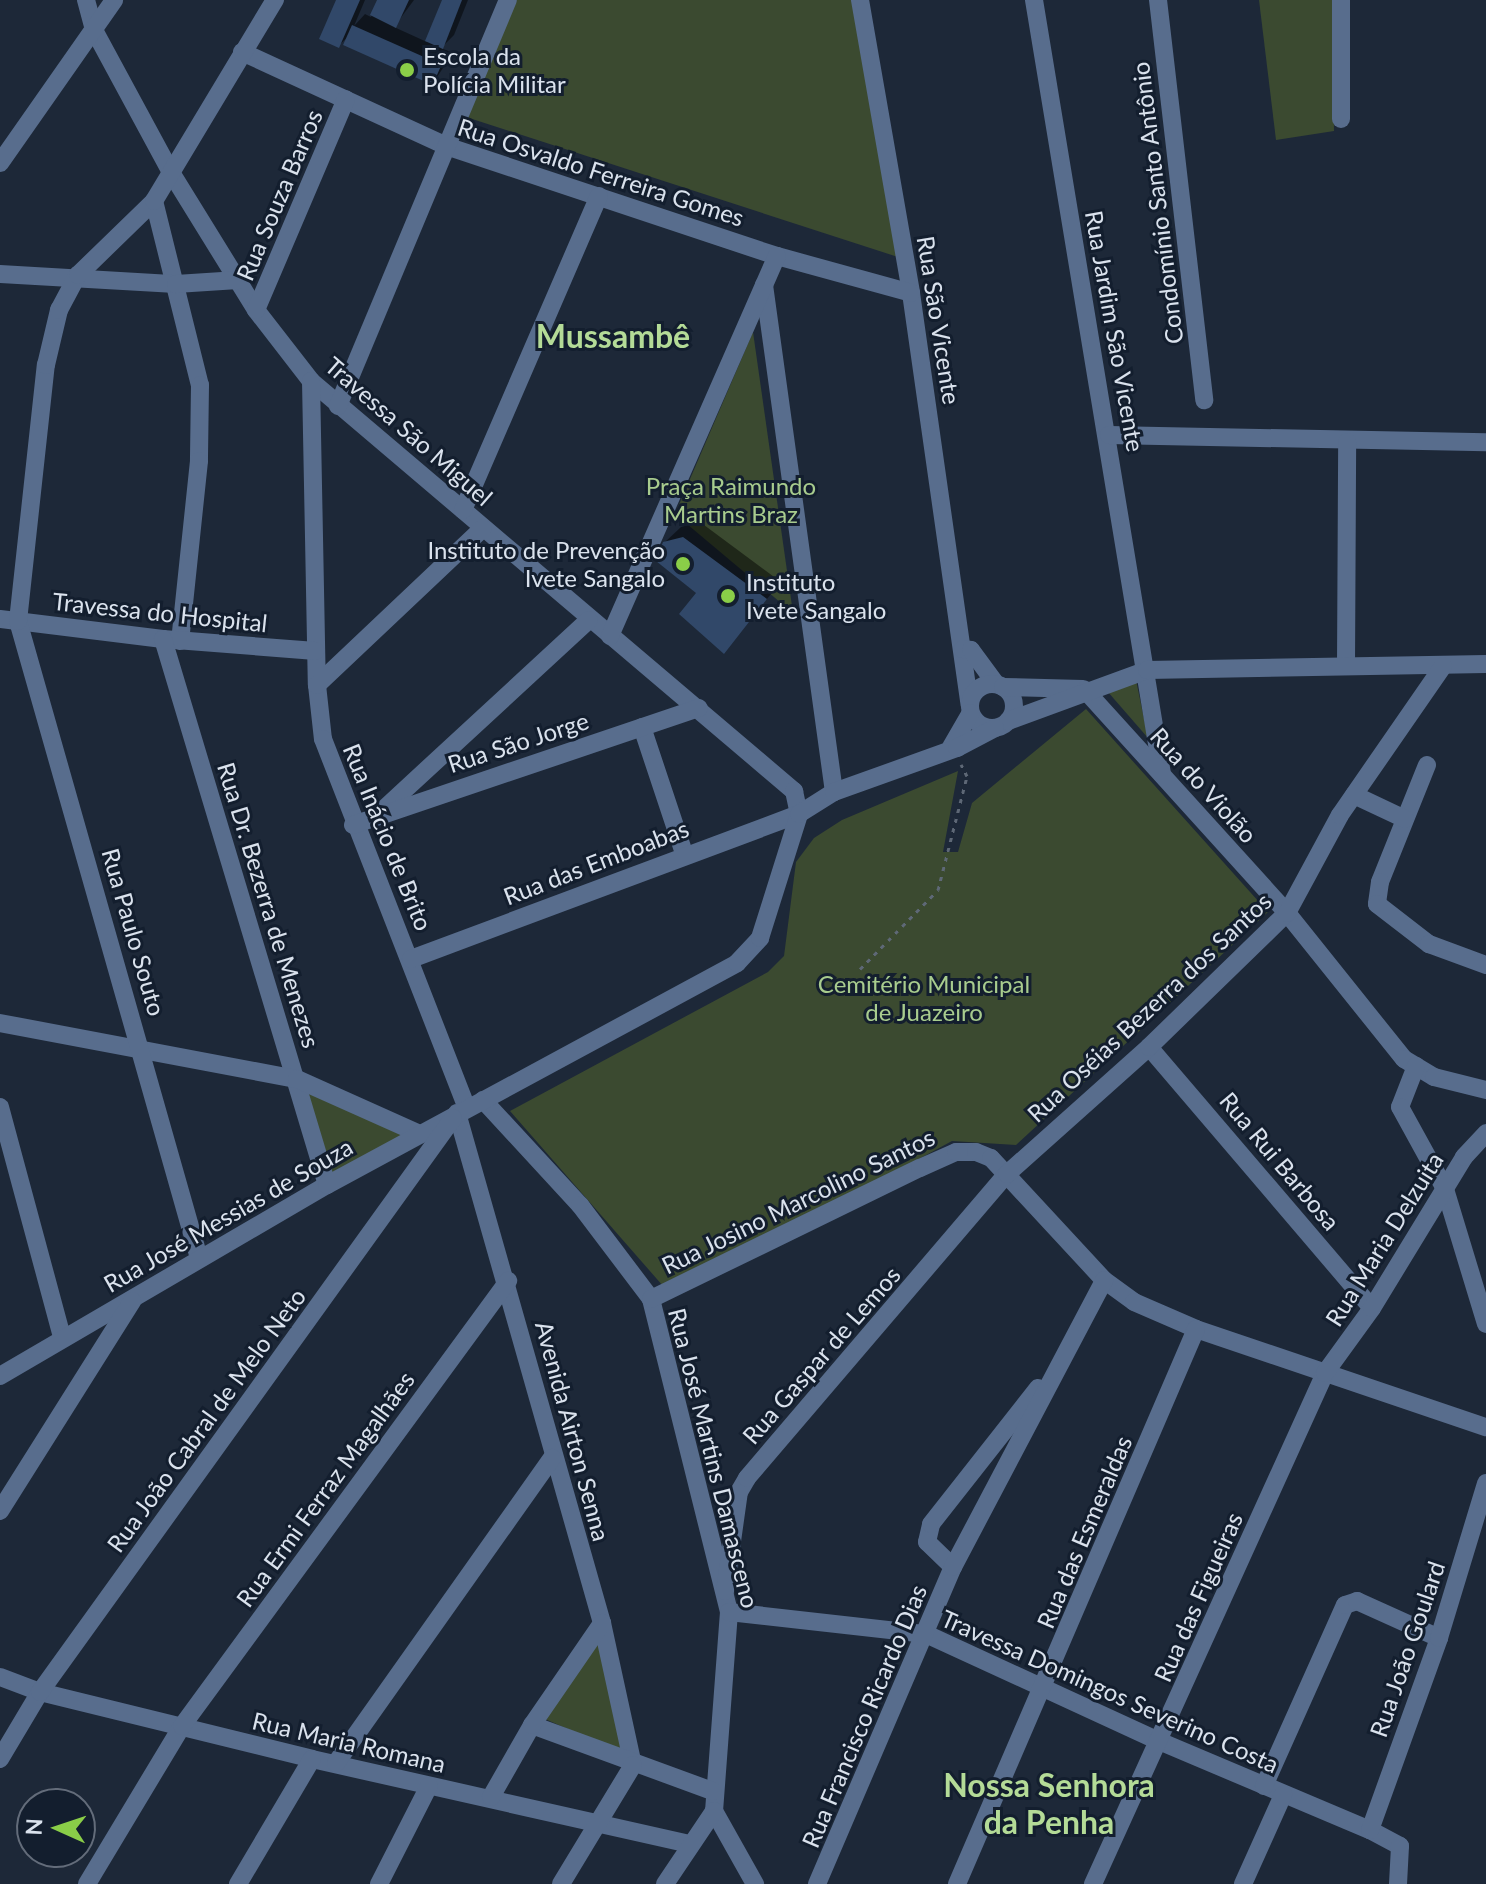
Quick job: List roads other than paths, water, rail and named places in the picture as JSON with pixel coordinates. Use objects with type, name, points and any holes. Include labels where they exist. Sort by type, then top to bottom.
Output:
[{"type":"street","name":"Travessa São Miguel","points":[[86,0],[94,30],[172,174],[256,310],[311,381],[794,791],[799,814]]},
{"type":"street","points":[[0,163],[114,0]]},
{"type":"street","points":[[9,620],[46,365],[59,310],[78,275],[154,201],[275,0]]},
{"type":"street","points":[[338,406],[508,0]]},
{"type":"street","name":"Rua São Vicente","points":[[860,0],[911,293],[963,649],[959,655],[970,709]]},
{"type":"street","name":"Rua Jardim São Vicente","points":[[1034,0],[1109,435],[1162,774]]},
{"type":"street","name":"Condomínio Santo Antônio","points":[[1158,0],[1204,400]]},
{"type":"street","points":[[1341,0],[1341,119]]},
{"type":"street","name":"Rua Osvaldo Ferreira Gomes","points":[[242,52],[446,146],[777,256],[911,293]]},
{"type":"street","name":"Rua Souza Barros","points":[[256,310],[346,99]]},
{"type":"street","points":[[463,510],[599,196]]},
{"type":"street","points":[[154,201],[200,385],[201,421],[171,640]]},
{"type":"street","points":[[610,636],[777,256]]},
{"type":"street","points":[[0,274],[78,275],[176,284],[238,280]]},
{"type":"street","points":[[764,285],[834,792]]},
{"type":"street","name":"Rua Inácio de Brito","points":[[311,381],[317,685],[329,764],[469,1107]]},
{"type":"street","points":[[1109,435],[1347,442],[1486,442]]},
{"type":"street","points":[[1346,665],[1347,442]]},
{"type":"street","points":[[317,685],[483,528]]},
{"type":"street","name":"Travessa do Hospital","points":[[9,620],[171,640],[316,651]]},
{"type":"street","name":"Rua Paulo Souto","points":[[9,620],[143,1048],[199,1258]]},
{"type":"street","points":[[380,813],[589,620]]},
{"type":"street","name":"Rua Dr. Bezerra de Menezes","points":[[171,640],[327,1185]]},
{"type":"street","points":[[951,747],[988,736],[1002,724],[1014,707],[971,650],[963,649]]},
{"type":"street","points":[[970,709],[980,725],[1002,724],[1085,690],[1147,670],[1486,664]]},
{"type":"street","name":"Rua Oséias Bezerra dos Santos","points":[[1007,1174],[1149,1047],[1287,913],[1354,795],[1443,666]]},
{"type":"street","points":[[951,747],[981,686],[1085,690]]},
{"type":"street","name":"Rua do Violão","points":[[1085,690],[1287,913],[1404,1059],[1416,1066]]},
{"type":"street","name":"Rua São Jorge","points":[[353,825],[380,813],[699,708]]},
{"type":"street","points":[[642,727],[684,853]]},
{"type":"street","name":"Rua das Emboabas","points":[[411,959],[684,853],[799,814],[834,792],[951,747]]},
{"type":"street","points":[[1427,765],[1380,882],[1377,904],[1429,944],[1486,965]]},
{"type":"street","points":[[1354,795],[1405,819]]},
{"type":"street","name":"Rua José Messias de Souza","points":[[0,1376],[62,1337],[327,1185],[737,963],[760,938],[799,814]]},
{"type":"street","points":[[0,1023],[297,1079],[420,1134]]},
{"type":"street","name":"Rua Rui Barbosa","points":[[1149,1047],[1372,1308]]},
{"type":"street","points":[[1486,1090],[1434,1077],[1416,1066],[1400,1107],[1445,1189],[1486,1324]]},
{"type":"street","points":[[0,1107],[62,1337]]},
{"type":"street","name":"Avenida Airton Senna","points":[[469,1107],[552,1458],[602,1623],[633,1765]]},
{"type":"street","name":"Rua José Martins Damasceno","points":[[469,1107],[580,1205],[651,1299],[729,1612],[712,1791],[714,1811]]},
{"type":"street","name":"Rua João Cabral de Melo Neto","points":[[0,1759],[40,1692],[469,1107]]},
{"type":"street","name":"Rua Maria Delzuita","points":[[1325,1373],[1372,1308],[1445,1189],[1486,1133]]},
{"type":"street","name":"Rua Josino Marcolino Santos","points":[[651,1299],[956,1152],[991,1158],[1104,1280],[1134,1302],[1196,1329],[1486,1427]]},
{"type":"street","name":"Rua Gaspar de Lemos","points":[[725,1591],[742,1485],[1007,1174]]},
{"type":"street","name":"Rua Francisco Ricardo Dias","points":[[817,1884],[953,1567],[1104,1280]]},
{"type":"street","name":"Rua Ermi Ferraz Magalhães","points":[[87,1884],[182,1726],[508,1281]]},
{"type":"street","points":[[0,1511],[133,1298]]},
{"type":"street","name":"Rua das Esmeraldas","points":[[957,1884],[1044,1689],[1196,1329]]},
{"type":"street","name":"Rua Francisco Ricardo Dias","points":[[953,1567],[927,1542],[931,1524],[994,1438],[1054,1372]]},
{"type":"street","name":"Rua das Figueiras","points":[[1093,1884],[1325,1373]]},
{"type":"street","points":[[336,1763],[552,1458]]},
{"type":"street","name":"Rua João Goulard","points":[[1370,1830],[1439,1638],[1486,1483]]},
{"type":"street","points":[[1264,1786],[1345,1605],[1357,1601],[1439,1638]]},
{"type":"street","name":"Travessa Domingos Severino Costa","points":[[729,1612],[926,1634],[1159,1741],[1370,1830],[1400,1846],[1398,1884]]},
{"type":"street","points":[[491,1797],[532,1725],[602,1623]]},
{"type":"street","name":"Rua Maria Romana","points":[[0,1677],[40,1692],[312,1759],[600,1821],[690,1844]]},
{"type":"street","points":[[532,1725],[633,1765],[712,1791]]},
{"type":"street","points":[[238,1884],[312,1759]]},
{"type":"street","points":[[561,1884],[633,1765]]},
{"type":"street","points":[[379,1884],[429,1786]]},
{"type":"street","points":[[1243,1884],[1283,1795]]},
{"type":"street","points":[[665,1884],[714,1811],[755,1884]]},
{"type":"place","name":"Escola da Polícia Militar","points":[[407,70]]},
{"type":"place","name":"Instituto de Prevenção Ivete Sangalo","points":[[683,564]]},
{"type":"place","name":"Instituto Ivete Sangalo","points":[[728,596]]},
{"type":"district","name":"Mussambê","points":[[613,336]]},
{"type":"district","name":"Nossa Senhora da Penha","points":[[1049,1804]]},
{"type":"park label","name":"Praça Raimundo Martins Braz","points":[[731,500]]},
{"type":"park label","name":"Cemitério Municipal de Juazeiro","points":[[924,998]]}]
